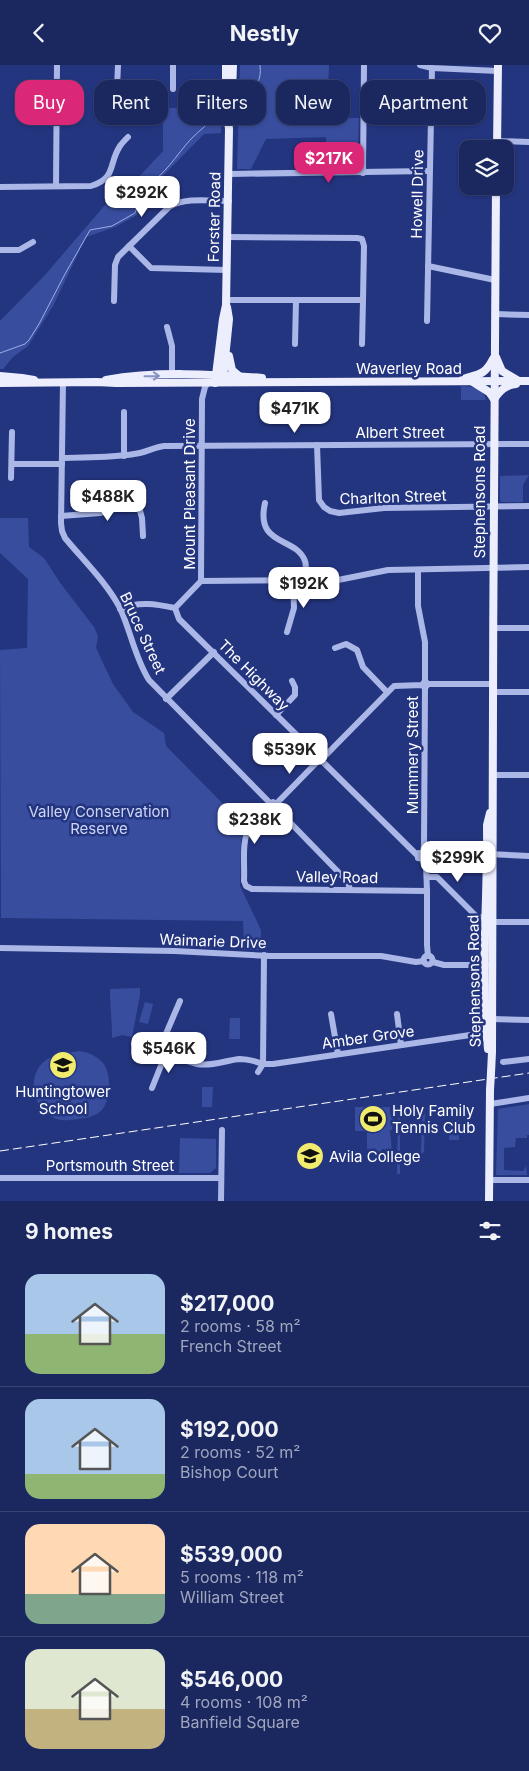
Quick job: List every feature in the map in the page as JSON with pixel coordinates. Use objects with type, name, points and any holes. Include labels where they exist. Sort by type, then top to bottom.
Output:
[{"type":"main road","name":"Forster Road","points":[[217,380],[226,303],[228,237],[229,129],[226,103],[226,65]]},
{"type":"main road","name":"Forster Road","points":[[229,129],[232,116],[233,65]]},
{"type":"main road","points":[[497,140],[498,68]]},
{"type":"main road","name":"Stephensons Road","points":[[490,1073],[486,1027],[490,920],[490,825],[493,799],[493,444],[496,195]]},
{"type":"main road","name":"Forster Road","points":[[217,380],[227,349],[229,319],[226,303]]},
{"type":"main road","points":[[227,349],[232,369],[239,376]]},
{"type":"main road","points":[[195,379],[211,367],[219,355]]},
{"type":"main road","points":[[495,355],[502,371],[518,381]]},
{"type":"main road","points":[[456,381],[486,371],[495,355]]},
{"type":"main road","name":"Waverley Road","points":[[217,380],[239,376],[288,382]]},
{"type":"main road","name":"Waverley Road","points":[[0,377],[22,378],[40,382]]},
{"type":"main road","name":"Waverley Road","points":[[0,383],[97,381],[116,383],[172,379],[288,382],[529,381]]},
{"type":"main road","points":[[472,381],[489,392],[494,399],[498,393],[509,385],[529,381]]},
{"type":"main road","name":"Stephensons Road","points":[[489,965],[492,1019],[489,1201]]},
{"type":"street","points":[[56,186],[57,65]]},
{"type":"street","points":[[117,80],[118,65]]},
{"type":"street","points":[[173,65],[173,89]]},
{"type":"street","points":[[363,173],[364,65]]},
{"type":"street","points":[[420,65],[432,68],[498,68]]},
{"type":"street","name":"Howell Drive","points":[[427,321],[432,68]]},
{"type":"street","points":[[0,187],[91,186],[101,183],[108,177],[119,147],[128,137]]},
{"type":"street","points":[[514,143],[529,142]]},
{"type":"street","points":[[229,175],[429,171]]},
{"type":"street","points":[[114,301],[115,265],[118,257],[168,207],[183,201],[229,201]]},
{"type":"street","points":[[228,237],[357,237],[362,239],[364,246],[362,344]]},
{"type":"street","points":[[0,250],[19,250],[33,242]]},
{"type":"street","points":[[129,245],[151,268],[227,270]]},
{"type":"street","points":[[428,266],[495,280]]},
{"type":"street","points":[[295,344],[296,300]]},
{"type":"street","points":[[226,303],[363,300]]},
{"type":"street","points":[[495,314],[529,315]]},
{"type":"street","points":[[167,327],[172,346],[172,379]]},
{"type":"street","name":"Mount Pleasant Drive","points":[[195,379],[202,399]]},
{"type":"street","name":"Mount Pleasant Drive","points":[[175,608],[201,581],[202,399],[205,387],[217,380]]},
{"type":"street","name":"Bruce Street","points":[[63,382],[61,516],[62,531],[65,538],[103,581],[120,609],[145,674],[166,699],[348,882],[350,890]]},
{"type":"street","points":[[124,412],[124,456]]},
{"type":"street","points":[[12,432],[12,478]]},
{"type":"street","name":"Albert Street","points":[[12,464],[124,456],[143,453],[157,447],[529,444]]},
{"type":"street","name":"Charlton Street","points":[[317,445],[319,500],[330,511],[339,513],[384,507],[529,506]]},
{"type":"street","points":[[265,503],[262,516],[266,528],[305,561],[306,581]]},
{"type":"street","points":[[61,516],[100,513],[132,504],[139,507],[141,512],[143,536]]},
{"type":"street","points":[[201,581],[338,580],[388,569],[529,567]]},
{"type":"street","name":"Mummery Street","points":[[418,570],[418,606],[425,642],[424,845],[421,856],[426,865],[427,877],[426,959]]},
{"type":"street","points":[[287,632],[294,608],[293,581]]},
{"type":"street","points":[[120,609],[143,603],[155,603],[175,608]]},
{"type":"street","name":"The Highway","points":[[175,608],[179,619],[421,856]]},
{"type":"street","points":[[494,628],[529,628]]},
{"type":"street","points":[[335,648],[346,644],[357,651],[363,667],[387,692]]},
{"type":"street","points":[[166,699],[214,652]]},
{"type":"street","points":[[276,715],[295,695],[295,687],[292,681]]},
{"type":"street","points":[[273,806],[394,686],[425,684],[529,692]]},
{"type":"street","points":[[493,775],[529,775]]},
{"type":"street","name":"Valley Road","points":[[273,806],[250,827],[244,841],[244,881],[246,886],[252,889],[427,891]]},
{"type":"street","points":[[490,854],[529,856]]},
{"type":"street","points":[[427,877],[436,877],[477,917],[490,920],[529,921]]},
{"type":"street","name":"Waimarie Drive","points":[[0,948],[381,956],[416,962],[426,959]]},
{"type":"street","points":[[258,1072],[263,1063],[264,955]]},
{"type":"street","points":[[426,959],[432,958],[433,962],[444,965],[489,965]]},
{"type":"street","points":[[159,1049],[180,1001]]},
{"type":"street","points":[[331,1014],[338,1054]]},
{"type":"street","points":[[396,1014],[402,1045]]},
{"type":"street","points":[[492,1019],[529,1020]]},
{"type":"street","name":"Amber Grove","points":[[134,1044],[147,1045],[198,1064],[218,1064],[238,1059],[249,1059],[273,1064],[477,1034],[486,1027]]},
{"type":"street","points":[[477,1034],[487,1039]]},
{"type":"street","points":[[152,1088],[166,1053]]},
{"type":"street","points":[[503,1062],[529,1059]]},
{"type":"street","points":[[490,1104],[529,1098]]},
{"type":"street","points":[[221,1201],[222,1130]]},
{"type":"street","name":"Portsmouth Street","points":[[0,1178],[221,1178]]},
{"type":"street","points":[[489,1180],[529,1180]]},
{"type":"green space","points":[[240,65],[329,65],[328,80],[276,80],[276,125],[350,125],[350,118],[359,118],[357,168],[326,168],[326,137],[266,139],[251,169],[237,169],[238,125],[266,125],[266,80],[240,80]]},
{"type":"green space","points":[[168,108],[178,108],[178,125],[221,125],[221,133],[204,134],[146,193],[137,215],[115,227],[86,237],[53,306],[28,346],[13,357],[3,369],[0,369],[0,321],[45,275],[111,198],[124,193],[163,151],[163,125],[168,125]]},
{"type":"green space","points":[[461,386],[480,390],[483,392],[486,400],[461,400]]},
{"type":"green space","points":[[529,475],[523,485],[523,502],[501,502],[500,476]]},
{"type":"green space","name":"Valley Conservation Reserve","points":[[0,518],[28,518],[29,547],[44,558],[94,627],[98,636],[96,648],[113,684],[133,712],[164,733],[166,746],[246,827],[241,840],[240,886],[261,930],[261,950],[244,950],[243,921],[1,918],[0,650],[27,648],[28,579],[0,553]]},
{"type":"green space","points":[[140,988],[132,1037],[122,1035],[112,1038],[110,989]]},
{"type":"green space","points":[[145,1002],[153,1004],[148,1024],[139,1022]]},
{"type":"green space","points":[[230,1018],[240,1018],[240,1039],[229,1039]]},
{"type":"green space","points":[[79,1051],[95,1056],[106,1067],[109,1084],[106,1102],[99,1113],[92,1116],[68,1120],[55,1119],[45,1112],[36,1098],[34,1081],[36,1073],[46,1060],[54,1056]]},
{"type":"green space","points":[[202,1087],[213,1087],[212,1107],[202,1107]]},
{"type":"green space","points":[[529,1104],[529,1135],[527,1135],[527,1138],[516,1138],[515,1147],[504,1148],[504,1170],[523,1171],[526,1166],[527,1175],[496,1175],[498,1109]]},
{"type":"green space","points":[[398,1106],[400,1106],[400,1112],[406,1109],[413,1109],[419,1110],[424,1115],[425,1113],[424,1152],[417,1158],[406,1159],[400,1156],[400,1174],[397,1174]],"holes":[[[416,1111],[422,1117],[421,1151],[417,1156],[401,1154],[400,1118],[405,1112]]]},
{"type":"green space","name":"Holy Family Tennis Club","points":[[355,1107],[390,1107],[390,1114],[393,1114],[392,1130],[390,1130],[392,1152],[385,1153],[385,1149],[382,1149],[382,1153],[374,1153],[374,1149],[367,1149],[367,1131],[355,1131]]},
{"type":"green space","points":[[449,1120],[459,1120],[459,1140],[449,1140]]},
{"type":"green space","points":[[180,1138],[216,1139],[216,1168],[210,1173],[179,1173]]},
{"type":"waterway","points":[[259,80],[260,65]]},
{"type":"waterway","points":[[0,353],[25,344],[29,340],[90,230],[112,226],[135,213],[144,187],[158,177],[191,139],[207,125]]},
{"type":"railway","points":[[0,1151],[529,1073]]},
{"type":"place","name":"Huntingtower School","points":[[63,1065]]},
{"type":"place","name":"Holy Family Tennis Club","points":[[373,1119]]},
{"type":"place","name":"Avila College","points":[[310,1156]]}]
